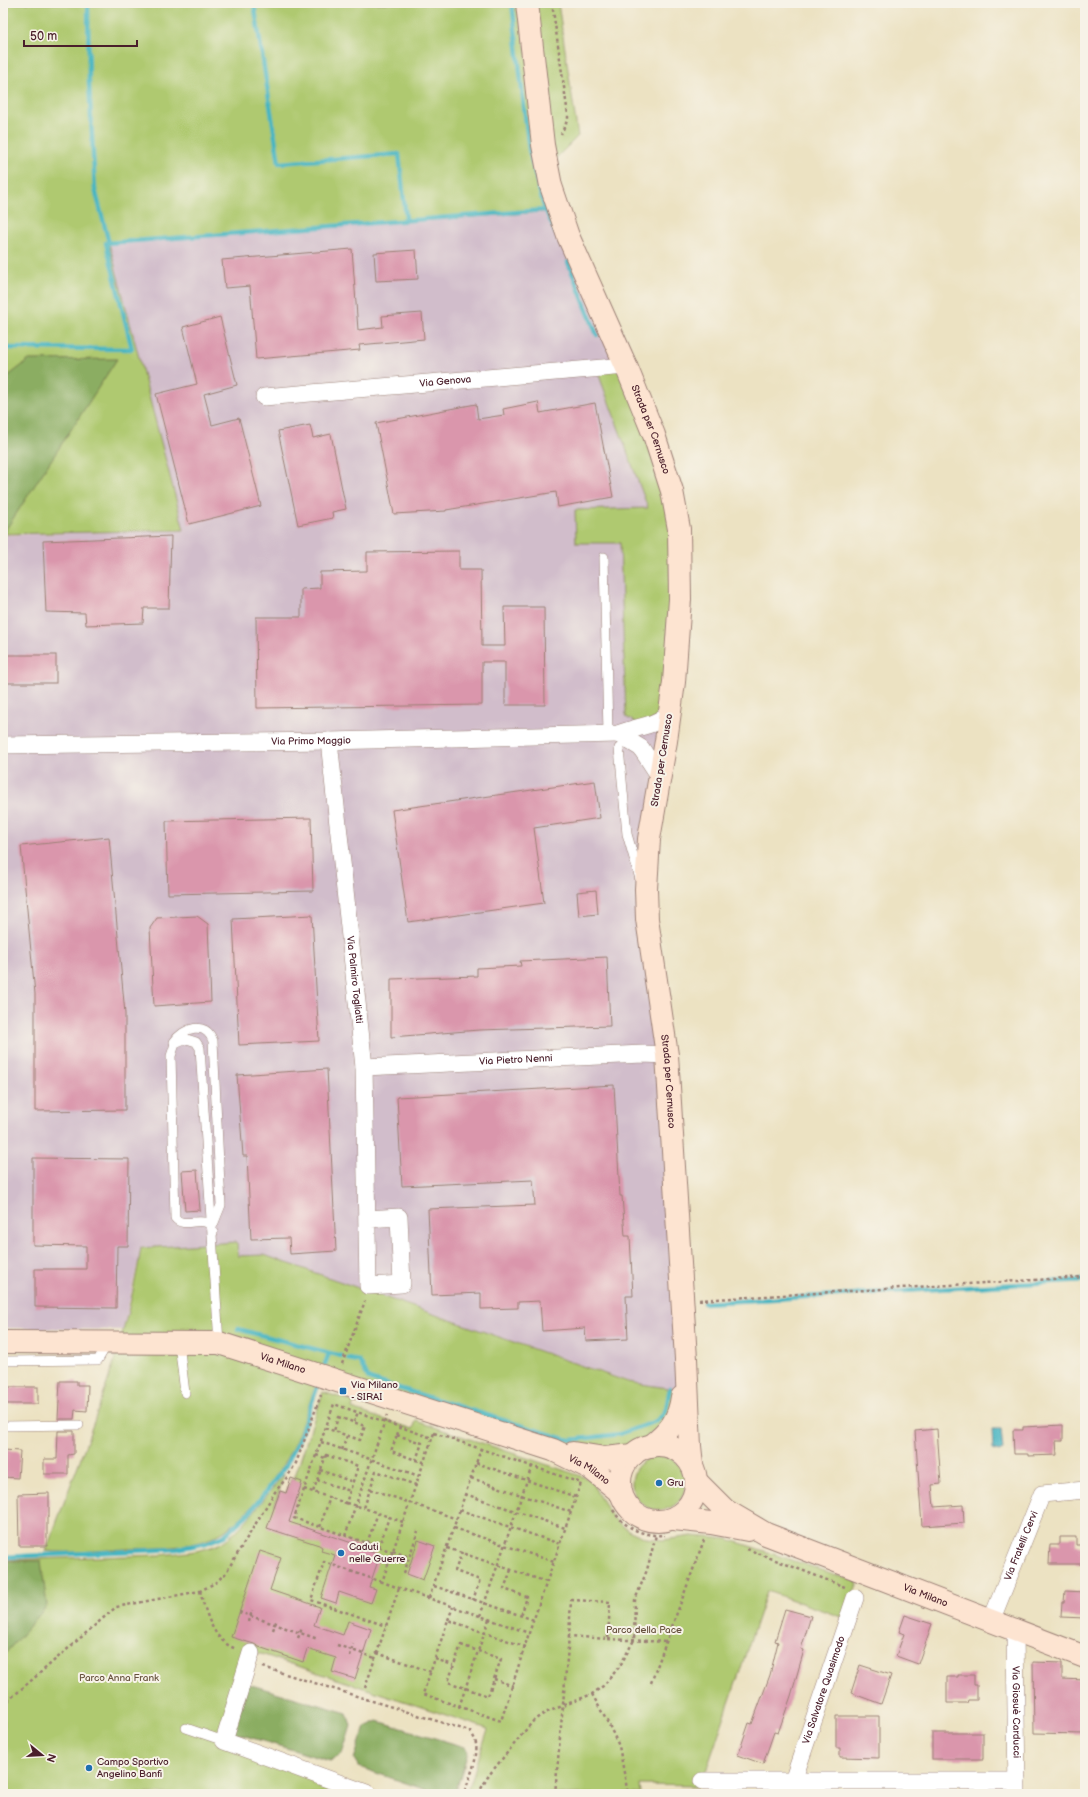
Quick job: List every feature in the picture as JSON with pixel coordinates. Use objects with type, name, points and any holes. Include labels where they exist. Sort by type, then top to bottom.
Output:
[{"type":"street","name":"Strada per Cernusco","points":[[527,3],[543,145],[548,171],[568,236],[626,366],[664,464],[672,491],[679,530],[680,609],[666,741],[648,845],[646,904],[667,1055],[690,1450],[695,1474]]},
{"type":"street","name":"Via Genova","points":[[264,397],[626,366]]},
{"type":"street","name":"Via Primo Maggio","points":[[3,745],[615,739],[639,727],[656,723],[664,718],[670,711]]},
{"type":"street","points":[[615,739],[641,748],[655,748],[666,741],[661,733],[639,727]]},
{"type":"street","name":"Via Palmiro Togliatti","points":[[329,741],[364,1067],[368,1286],[370,1286]]},
{"type":"street","points":[[641,748],[660,777]]},
{"type":"street","name":"Via Pietro Nenni","points":[[364,1067],[642,1054],[667,1055]]},
{"type":"street","points":[[367,1218],[399,1217],[402,1284],[370,1286]]},
{"type":"street","name":"Via Milano","points":[[3,1342],[178,1341],[219,1343],[393,1397],[553,1450],[590,1468],[617,1500],[642,1518],[673,1527],[719,1524],[766,1534],[1085,1657]]},
{"type":"street","name":"Strada per Cernusco","points":[[642,1450],[668,1432],[677,1419],[686,1372]]},
{"type":"street","name":"Via Milano","points":[[553,1450],[599,1457],[662,1445],[673,1447],[686,1456],[695,1474],[725,1510],[766,1534]]},
{"type":"street","name":"Via Milano","points":[[617,1500],[621,1472],[625,1464],[642,1450]]},
{"type":"street","points":[[673,1527],[691,1504],[696,1494],[695,1474]]},
{"type":"street","name":"Via Fratelli Cervi","points":[[991,1621],[1042,1494],[1085,1490]]},
{"type":"street","name":"Via Salvatore Quasimodo","points":[[793,1781],[853,1594]]},
{"type":"street","name":"Via Giosuè Carducci","points":[[1015,1630],[1017,1787]]},
{"type":"street","points":[[251,1654],[224,1741],[369,1794]]},
{"type":"street","points":[[702,1781],[793,1781],[1017,1787]]},
{"type":"lane","points":[[604,557],[615,739],[627,834],[646,904]]},
{"type":"lane","points":[[193,1028],[205,1030],[211,1036],[213,1044],[222,1205],[213,1231],[207,1222],[180,1222],[175,1218],[170,1056],[173,1042],[184,1031],[193,1028]]},
{"type":"lane","points":[[170,1056],[174,1046],[184,1039],[193,1040],[200,1046],[219,1343]]},
{"type":"lane","points":[[3,1361],[98,1360],[108,1341]]},
{"type":"lane","points":[[178,1341],[185,1392]]},
{"type":"lane","points":[[3,1426],[79,1425]]},
{"type":"lane","points":[[186,1728],[224,1741]]},
{"type":"path","points":[[543,145],[559,137],[568,119],[552,3]]},
{"type":"path","points":[[696,1300],[1085,1277]]},
{"type":"path","points":[[3,1705],[116,1608],[200,1591],[215,1583],[229,1570],[275,1492],[292,1470],[304,1445],[330,1368],[340,1370],[370,1286]]},
{"type":"path","points":[[345,1536],[393,1397]]},
{"type":"path","points":[[409,1557],[294,1518],[334,1404],[432,1438]]},
{"type":"path","points":[[354,1422],[358,1412]]},
{"type":"path","points":[[326,1428],[347,1436],[360,1440],[365,1426],[338,1417],[334,1431]]},
{"type":"path","points":[[400,1426],[391,1451],[424,1462]]},
{"type":"path","points":[[382,1582],[434,1433],[581,1484],[529,1633],[526,1647],[501,1721],[423,1694],[453,1607]]},
{"type":"path","points":[[397,1435],[422,1443],[416,1460]]},
{"type":"path","points":[[342,1450],[347,1436]]},
{"type":"path","points":[[321,1442],[419,1476]]},
{"type":"path","points":[[429,1598],[481,1449]]},
{"type":"path","points":[[313,1492],[326,1455],[358,1466],[346,1503]]},
{"type":"path","points":[[316,1456],[325,1458]]},
{"type":"path","points":[[476,1463],[576,1497]]},
{"type":"path","points":[[480,1616],[532,1466]]},
{"type":"path","points":[[320,1470],[353,1482]]},
{"type":"path","points":[[364,1508],[376,1471],[416,1485]]},
{"type":"path","points":[[471,1478],[571,1512]]},
{"type":"path","points":[[317,1480],[350,1491]]},
{"type":"path","points":[[304,1489],[403,1522]]},
{"type":"path","points":[[370,1489],[457,1519]]},
{"type":"path","points":[[465,1494],[565,1528]]},
{"type":"path","points":[[320,1527],[330,1497]]},
{"type":"path","points":[[617,1500],[620,1518],[630,1527],[646,1534],[656,1535],[673,1527]]},
{"type":"path","points":[[460,1510],[560,1544]]},
{"type":"path","points":[[367,1543],[378,1513]]},
{"type":"path","points":[[379,1547],[389,1517]]},
{"type":"path","points":[[454,1528],[554,1562]]},
{"type":"path","points":[[404,1573],[418,1531]]},
{"type":"path","points":[[478,1794],[489,1775],[527,1727],[541,1715],[564,1704],[592,1694],[603,1686],[620,1666],[634,1640],[635,1600],[647,1570],[656,1535]]},
{"type":"path","points":[[651,1683],[705,1539],[699,1537]]},
{"type":"path","points":[[742,1547],[853,1594]]},
{"type":"path","points":[[447,1548],[547,1582]]},
{"type":"path","points":[[462,1552],[455,1571],[480,1580],[473,1600]]},
{"type":"path","points":[[386,1626],[311,1600],[324,1562],[529,1633]]},
{"type":"path","points":[[511,1570],[504,1589],[527,1597],[521,1616]]},
{"type":"path","points":[[434,1586],[534,1620]]},
{"type":"path","points":[[365,1688],[399,1588]]},
{"type":"path","points":[[200,1591],[213,1628],[222,1641],[232,1648],[251,1654],[249,1662],[469,1731],[475,1738],[477,1749],[464,1794]]},
{"type":"path","points":[[556,1794],[571,1600],[610,1602],[608,1639]]},
{"type":"path","points":[[249,1622],[252,1610]]},
{"type":"path","points":[[239,1612],[318,1639]]},
{"type":"path","points":[[274,1630],[277,1619]]},
{"type":"path","points":[[459,1707],[489,1619]]},
{"type":"path","points":[[448,1620],[526,1647]]},
{"type":"path","points":[[298,1638],[302,1628]]},
{"type":"path","points":[[569,1636],[667,1642]]},
{"type":"path","points":[[350,1656],[353,1644]]},
{"type":"path","points":[[337,1645],[375,1658]]},
{"type":"path","points":[[461,1645],[478,1651],[501,1659],[488,1696],[448,1682],[461,1645]]},
{"type":"path","points":[[377,1653],[430,1672]]},
{"type":"path","points":[[435,1659],[454,1665]]},
{"type":"path","points":[[494,1679],[513,1686]]},
{"type":"path","points":[[592,1694],[619,1746],[628,1794]]},
{"type":"shaded area","points":[[556,211],[677,530],[645,874],[684,1391],[630,1382],[264,1255],[238,1256],[237,1242],[141,1248],[123,1330],[3,1328],[3,535],[184,530],[109,243]]},
{"type":"green space","points":[[3,3],[517,3],[556,211],[109,243],[184,530],[3,534]]},
{"type":"green space","points":[[527,3],[558,3],[578,136],[547,167]]},
{"type":"green space","points":[[117,359],[3,534],[3,380],[29,360]]},
{"type":"green space","points":[[625,367],[670,491],[671,709],[642,726],[626,717],[620,543],[576,543],[575,510],[648,508],[597,370]]},
{"type":"green space","points":[[237,1242],[238,1256],[264,1255],[628,1382],[680,1390],[675,1410],[644,1440],[627,1448],[587,1451],[321,1372],[290,1453],[260,1497],[248,1511],[222,1533],[189,1545],[75,1552],[46,1551],[88,1439],[113,1363],[134,1287],[141,1248]]},
{"type":"green space","points":[[323,1392],[354,1402],[352,1409],[413,1429],[416,1421],[590,1479],[613,1518],[628,1530],[646,1538],[663,1540],[692,1536],[728,1539],[858,1582],[844,1618],[767,1591],[701,1786],[640,1785],[641,1794],[467,1794],[488,1729],[246,1649],[224,1740],[369,1794],[3,1794],[3,1560],[161,1555],[183,1553],[212,1547],[219,1544],[227,1539],[245,1522],[284,1474],[275,1505],[280,1491],[286,1493],[291,1478],[294,1479]]},
{"type":"green space","points":[[654,1456],[664,1456],[678,1464],[684,1473],[686,1483],[684,1493],[678,1502],[664,1510],[654,1510],[644,1505],[637,1498],[632,1488],[632,1478],[637,1468],[644,1461]]},
{"type":"green space","points":[[3,1561],[41,1561],[47,1606],[3,1656]]},
{"type":"green space","points":[[248,1684],[347,1713],[351,1726],[342,1754],[330,1761],[232,1732]]},
{"type":"green space","points":[[378,1721],[465,1747],[468,1752],[455,1794],[438,1794],[359,1767],[354,1759],[365,1727]]},
{"type":"water","points":[[992,1429],[1001,1429],[1003,1450],[999,1452],[993,1450]]},
{"type":"building","points":[[352,249],[358,330],[383,327],[382,316],[422,313],[424,339],[359,345],[360,350],[256,359],[250,286],[225,288],[222,260]]},
{"type":"building","points":[[416,250],[418,279],[376,281],[374,253]]},
{"type":"building","points":[[220,317],[237,385],[204,394],[212,425],[239,418],[261,506],[189,524],[156,394],[197,384],[183,327]]},
{"type":"building","points":[[538,402],[540,413],[595,403],[613,497],[558,507],[556,492],[446,511],[394,514],[376,423],[476,404],[478,419],[504,415],[503,409]]},
{"type":"building","points":[[310,425],[313,438],[331,434],[346,509],[332,512],[333,518],[298,525],[278,431]]},
{"type":"building","points":[[171,536],[169,608],[144,608],[143,623],[86,625],[85,613],[46,612],[43,541]]},
{"type":"building","points":[[459,551],[459,570],[481,570],[482,646],[505,646],[504,607],[544,607],[545,705],[505,705],[505,662],[482,662],[482,705],[257,708],[256,617],[301,617],[301,589],[320,588],[320,572],[367,571],[367,552]]},
{"type":"building","points":[[3,655],[56,655],[56,683],[3,683]]},
{"type":"building","points":[[595,781],[600,818],[534,828],[544,903],[408,922],[392,810]]},
{"type":"building","points":[[311,818],[313,891],[168,894],[166,821]]},
{"type":"building","points":[[109,837],[125,1014],[125,1110],[35,1111],[35,994],[21,846]]},
{"type":"building","points":[[596,890],[598,914],[579,916],[577,892]]},
{"type":"building","points":[[312,915],[319,1041],[239,1045],[233,919]]},
{"type":"building","points":[[197,916],[208,924],[211,1002],[154,1006],[150,928],[157,918]]},
{"type":"building","points":[[607,957],[610,1026],[479,1030],[391,1037],[391,979],[477,976],[477,968],[521,966],[520,961]]},
{"type":"building","points":[[327,1069],[336,1251],[290,1254],[289,1238],[251,1239],[247,1156],[243,1156],[237,1075]]},
{"type":"building","points":[[614,1085],[620,1196],[622,1196],[625,1236],[630,1236],[633,1296],[626,1296],[628,1339],[586,1341],[585,1328],[542,1331],[540,1301],[518,1302],[518,1308],[481,1309],[481,1293],[432,1295],[428,1209],[535,1205],[533,1180],[402,1186],[397,1097]]},
{"type":"building","points":[[33,1158],[129,1159],[128,1246],[117,1246],[116,1308],[35,1307],[35,1269],[86,1269],[86,1246],[33,1245]]},
{"type":"building","points":[[197,1170],[200,1210],[185,1211],[182,1171]]},
{"type":"building","points":[[60,1381],[77,1381],[77,1385],[88,1385],[87,1411],[75,1410],[74,1419],[58,1419]]},
{"type":"building","points":[[4,1387],[38,1387],[38,1404],[4,1404]]},
{"type":"building","points":[[1063,1425],[1063,1441],[1056,1441],[1057,1455],[1028,1456],[1028,1454],[1014,1454],[1013,1430],[1023,1430],[1023,1427]]},
{"type":"building","points":[[937,1429],[941,1484],[932,1485],[934,1507],[963,1505],[964,1523],[922,1526],[915,1431]]},
{"type":"building","points":[[58,1431],[74,1431],[74,1454],[68,1455],[68,1474],[44,1474],[44,1459],[57,1459]]},
{"type":"building","points":[[3,1450],[20,1451],[18,1478],[3,1477]]},
{"type":"building","points":[[291,1478],[302,1482],[289,1522],[364,1547],[363,1549],[380,1555],[369,1587],[376,1589],[371,1603],[339,1592],[336,1603],[321,1598],[335,1555],[321,1551],[322,1547],[319,1545],[267,1528],[280,1491],[286,1493]]},
{"type":"building","points":[[49,1493],[47,1546],[19,1546],[18,1494]]},
{"type":"building","points":[[1060,1537],[1076,1537],[1076,1545],[1085,1545],[1085,1564],[1049,1564],[1050,1544],[1060,1544]]},
{"type":"building","points":[[418,1540],[435,1546],[423,1580],[407,1574]]},
{"type":"building","points":[[260,1551],[281,1558],[270,1590],[320,1607],[314,1625],[343,1635],[348,1621],[371,1629],[355,1679],[332,1672],[336,1658],[307,1649],[303,1662],[231,1637]]},
{"type":"building","points":[[1065,1591],[1085,1592],[1085,1618],[1061,1617],[1062,1602],[1064,1602]]},
{"type":"building","points":[[785,1609],[811,1616],[801,1649],[804,1650],[791,1696],[778,1733],[774,1732],[763,1764],[738,1755],[749,1723],[752,1724],[770,1675],[778,1642],[775,1641]]},
{"type":"building","points":[[905,1615],[932,1624],[918,1664],[896,1656],[904,1634],[899,1632]]},
{"type":"building","points":[[1033,1662],[1062,1663],[1062,1679],[1085,1680],[1085,1734],[1034,1733]]},
{"type":"building","points":[[860,1665],[891,1675],[881,1704],[851,1693]]},
{"type":"building","points":[[958,1675],[974,1675],[974,1685],[977,1685],[977,1700],[968,1700],[967,1703],[947,1703],[947,1677],[958,1677]]},
{"type":"building","points":[[836,1716],[879,1716],[879,1758],[840,1757],[840,1748],[836,1748]]},
{"type":"building","points":[[932,1733],[983,1733],[983,1759],[932,1759]]},
{"type":"waterway","points":[[88,3],[89,83],[95,189],[109,243]]},
{"type":"waterway","points":[[254,3],[279,163],[399,154],[406,219]]},
{"type":"waterway","points":[[512,3],[529,150],[543,204],[556,233]]},
{"type":"waterway","points":[[3,348],[132,349],[106,243],[545,210]]},
{"type":"waterway","points":[[568,262],[597,335]]},
{"type":"waterway","points":[[704,1303],[1085,1280]]},
{"type":"waterway","points":[[238,1329],[341,1356]]},
{"type":"waterway","points":[[325,1364],[329,1353]]},
{"type":"waterway","points":[[348,1359],[359,1361],[369,1379],[571,1440],[620,1434],[656,1421],[662,1416],[666,1409],[670,1388]]},
{"type":"waterway","points":[[3,1557],[177,1549],[206,1543],[224,1536],[251,1511],[285,1467],[298,1441],[317,1388]]},
{"type":"place","name":"Via Milano - SIRAI","points":[[343,1391]]},
{"type":"place","name":"Gru","points":[[659,1483]]},
{"type":"place","name":"Caduti nelle Guerre","points":[[341,1553]]},
{"type":"place","name":"Campo Sportivo Angelino Banfi","points":[[89,1768]]},
{"type":"park label","name":"Parco della Pace","points":[[644,1630]]},
{"type":"park label","name":"Parco Anna Frank","points":[[119,1678]]}]
